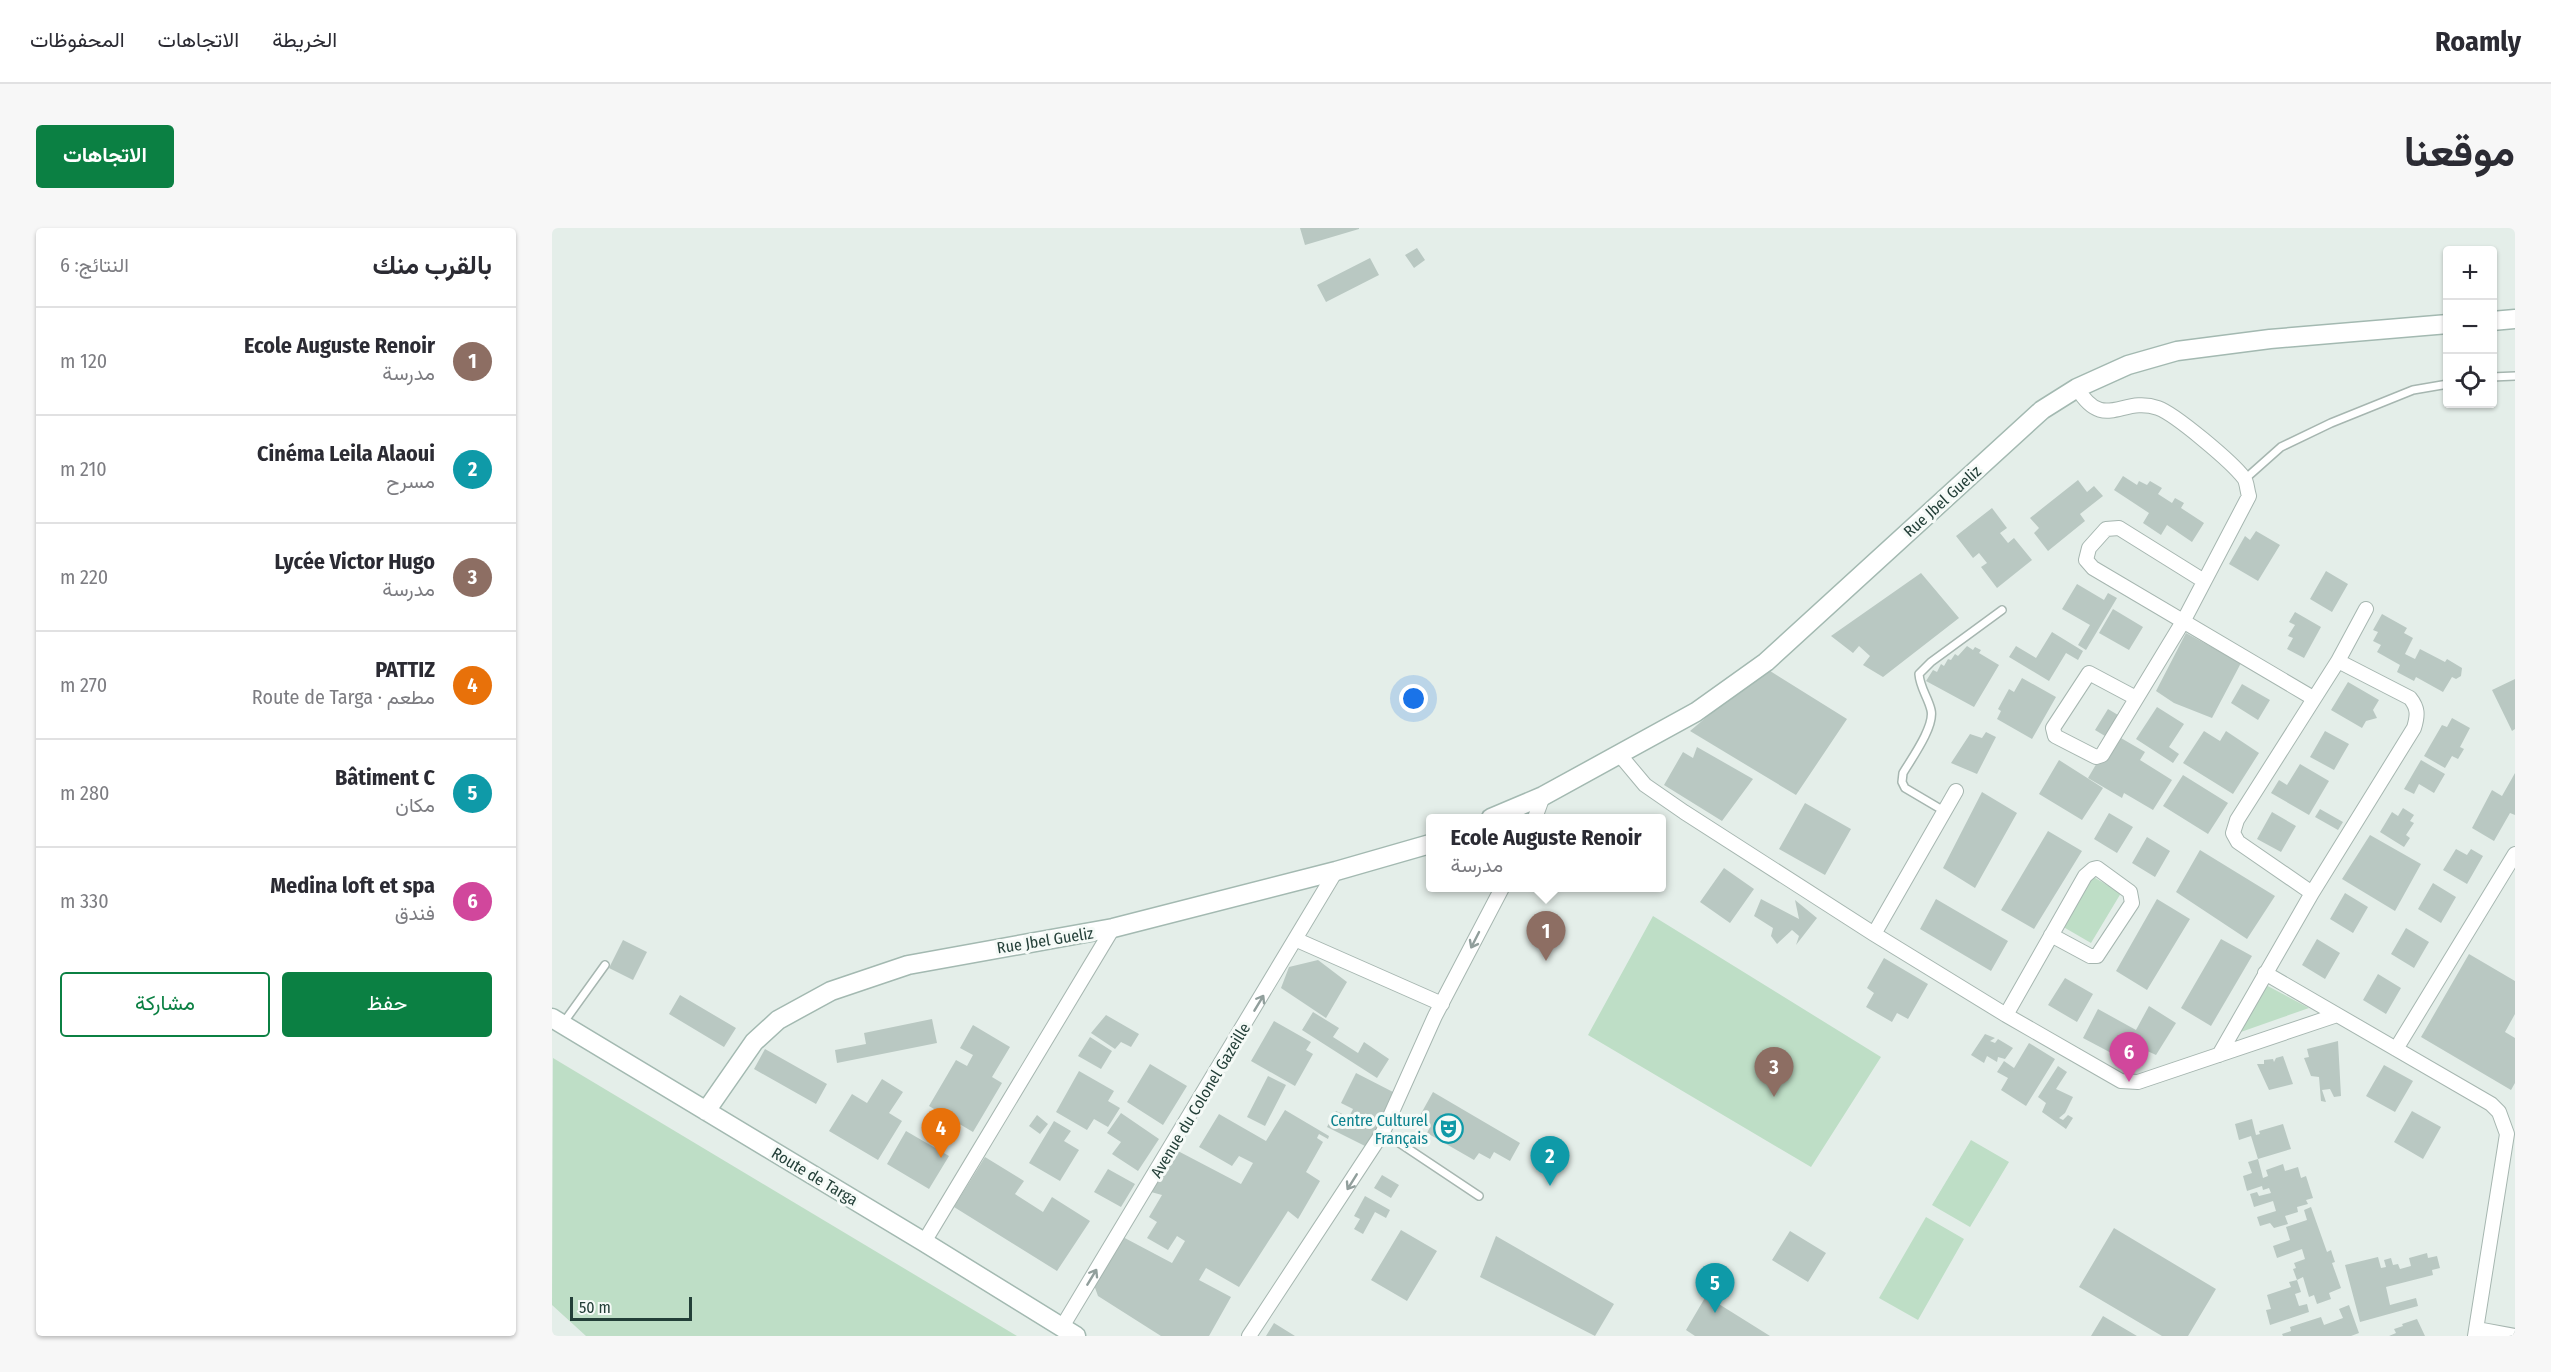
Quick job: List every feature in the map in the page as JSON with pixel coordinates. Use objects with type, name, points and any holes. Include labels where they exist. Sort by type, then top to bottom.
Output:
[{"type":"street","points":[[2497,321],[2515,319]]},
{"type":"street","name":"Rue Jbel Gueliz","points":[[1502,814],[1543,796],[1696,712],[1766,662],[2042,410],[2077,388],[2128,365],[2177,351],[2270,339],[2443,324]]},
{"type":"street","points":[[2077,388],[2085,402],[2095,410],[2141,405],[2157,407],[2175,417],[2245,479],[2248,496],[2184,621],[2136,698],[2099,756],[2096,757],[2055,736],[2053,728],[2090,673],[2136,698]]},
{"type":"street","points":[[2204,581],[2119,528],[2106,529],[2086,554],[2089,565],[2313,698]]},
{"type":"street","points":[[2312,893],[2238,842],[2233,833],[2237,820],[2338,661],[2366,609]]},
{"type":"street","points":[[2219,1054],[2312,893],[2414,728],[2418,717],[2416,705],[2410,698],[2338,661]]},
{"type":"street","points":[[1619,754],[1655,792],[1874,934],[2113,1077],[2130,1083],[2337,1015]]},
{"type":"street","points":[[1874,934],[1956,791]]},
{"type":"street","points":[[1537,814],[1543,796]]},
{"type":"street","name":"Rue Jbel Gueliz","points":[[706,1111],[754,1042],[778,1020],[831,991],[908,965],[1113,928],[1426,845]]},
{"type":"street","points":[[2396,1048],[2515,854]]},
{"type":"street","points":[[2006,1015],[2051,935],[2085,876],[2097,868],[2130,892],[2132,903],[2097,956],[2090,956],[2051,935]]},
{"type":"street","name":"Avenue du Colonel Gazeille","points":[[1069,1332],[1336,871]]},
{"type":"street","points":[[1249,1336],[1383,1132],[1442,1004],[1500,892]]},
{"type":"street","points":[[924,1242],[1113,928]]},
{"type":"street","points":[[1297,940],[1442,1004]]},
{"type":"street","points":[[2265,973],[2491,1104],[2505,1122],[2507,1134],[2476,1333],[2515,1336]]},
{"type":"street","name":"Route de Targa","points":[[557,1021],[1069,1332]]},
{"type":"lane","points":[[2497,377],[2515,376]]},
{"type":"lane","points":[[2245,479],[2281,447],[2331,423],[2413,390],[2443,385]]},
{"type":"lane","points":[[1944,811],[1905,788],[1902,782],[1903,773],[1929,726],[1932,716],[1920,685],[1919,674],[1930,662],[2002,610]]},
{"type":"lane","points":[[557,1021],[605,965]]},
{"type":"lane","points":[[1383,1132],[1479,1196]]},
{"type":"green space","points":[[2090,875],[2121,893],[2091,943],[2060,925]]},
{"type":"green space","points":[[1653,916],[1881,1057],[1811,1167],[1588,1035]]},
{"type":"green space","points":[[2264,984],[2309,1008],[2238,1033]]},
{"type":"green space","points":[[553,1058],[1017,1336],[586,1336],[552,1305]]},
{"type":"green space","points":[[1971,1140],[2009,1162],[1970,1227],[1932,1205]]},
{"type":"green space","points":[[1926,1217],[1964,1239],[1918,1320],[1879,1298]]},
{"type":"building","points":[[1300,228],[1359,228],[1359,229],[1305,245]]},
{"type":"building","points":[[1417,248],[1425,260],[1414,268],[1405,255]]},
{"type":"building","points":[[1370,258],[1379,275],[1326,302],[1317,285]]},
{"type":"building","points":[[2123,476],[2137,485],[2139,481],[2147,485],[2150,481],[2162,488],[2158,494],[2172,503],[2175,498],[2184,503],[2181,508],[2204,523],[2192,542],[2167,525],[2161,535],[2143,523],[2149,513],[2114,490]]},
{"type":"building","points":[[2078,480],[2087,492],[2094,486],[2103,496],[2080,514],[2085,521],[2048,551],[2034,533],[2039,528],[2030,518]]},
{"type":"building","points":[[1992,508],[2007,528],[2000,533],[2008,543],[2014,538],[2032,560],[1997,588],[1981,567],[1987,563],[1979,553],[1973,558],[1956,536]]},
{"type":"building","points":[[2256,531],[2280,545],[2258,581],[2229,564],[2245,536],[2250,540]]},
{"type":"building","points":[[2326,571],[2348,584],[2332,612],[2310,599]]},
{"type":"building","points":[[1921,573],[1959,618],[1883,677],[1863,665],[1870,656],[1859,646],[1853,653],[1831,636]]},
{"type":"building","points":[[2077,584],[2104,600],[2108,593],[2117,598],[2086,650],[2078,645],[2090,625],[2062,609]]},
{"type":"building","points":[[2113,609],[2143,627],[2129,650],[2099,633]]},
{"type":"building","points":[[2295,612],[2321,627],[2304,658],[2287,649],[2293,638],[2288,636],[2295,625],[2289,622]]},
{"type":"building","points":[[2382,614],[2407,628],[2404,633],[2413,638],[2405,654],[2415,659],[2420,649],[2445,662],[2447,659],[2462,668],[2461,676],[2456,679],[2452,677],[2443,692],[2416,677],[2414,681],[2397,672],[2400,665],[2377,652],[2381,645],[2373,641],[2378,632],[2373,630]]},
{"type":"building","points":[[2052,632],[2083,651],[2078,660],[2066,653],[2049,681],[2009,657],[2016,646],[2036,658]]},
{"type":"building","points":[[2186,633],[2241,663],[2212,718],[2174,703],[2156,691]]},
{"type":"building","points":[[1967,646],[1973,650],[1975,647],[1981,650],[1979,653],[1999,665],[1974,707],[1926,681],[1933,670],[1937,672],[1941,664],[1944,666],[1948,659],[1951,660],[1955,654],[1958,656]]},
{"type":"building","points":[[1767,669],[1847,719],[1796,795],[1690,731]]},
{"type":"building","points":[[2022,678],[2056,697],[2032,739],[1997,719],[2001,711],[1998,709],[2009,689],[2014,692]]},
{"type":"building","points":[[2515,679],[2515,729],[2512,731],[2492,690]]},
{"type":"building","points":[[2348,682],[2379,700],[2373,710],[2377,718],[2366,721],[2362,728],[2331,710]]},
{"type":"building","points":[[2242,684],[2270,700],[2258,720],[2231,703]]},
{"type":"building","points":[[2157,707],[2184,724],[2169,747],[2179,754],[2173,763],[2136,739]]},
{"type":"building","points":[[2108,709],[2118,715],[2105,736],[2095,730]]},
{"type":"building","points":[[2452,718],[2470,728],[2460,747],[2464,749],[2458,759],[2452,756],[2445,768],[2424,756],[2442,725],[2447,727]]},
{"type":"building","points":[[2204,731],[2220,741],[2226,731],[2259,753],[2233,794],[2183,763]]},
{"type":"building","points":[[2325,731],[2349,744],[2334,770],[2310,757]]},
{"type":"building","points":[[1986,732],[1996,737],[1977,774],[1951,763],[1970,734],[1982,738]]},
{"type":"building","points":[[2114,734],[2145,752],[2140,760],[2172,780],[2153,810],[2124,793],[2122,798],[2088,778]]},
{"type":"building","points":[[1697,747],[1753,779],[1722,821],[1664,785],[1683,752],[1693,758]]},
{"type":"building","points":[[2059,760],[2103,788],[2082,820],[2039,794]]},
{"type":"building","points":[[2421,760],[2445,774],[2434,793],[2419,784],[2414,794],[2404,789]]},
{"type":"building","points":[[2300,764],[2329,781],[2309,815],[2271,793],[2279,780],[2287,785]]},
{"type":"building","points":[[2515,773],[2515,815],[2510,813],[2494,841],[2472,828],[2492,790],[2502,796]]},
{"type":"building","points":[[2183,775],[2228,803],[2208,834],[2163,806]]},
{"type":"building","points":[[1982,792],[2017,813],[1975,888],[1943,868]]},
{"type":"building","points":[[1805,803],[1851,829],[1825,875],[1779,849]]},
{"type":"building","points":[[2403,808],[2414,815],[2410,821],[2414,823],[2406,835],[2410,838],[2404,847],[2380,832],[2392,812],[2398,816]]},
{"type":"building","points":[[2320,809],[2343,822],[2338,830],[2315,817]]},
{"type":"building","points":[[2272,812],[2296,826],[2281,852],[2257,839]]},
{"type":"building","points":[[2109,813],[2133,827],[2117,853],[2094,839]]},
{"type":"building","points":[[2048,831],[2082,851],[2034,929],[2001,910]]},
{"type":"building","points":[[2370,835],[2421,864],[2395,911],[2342,879]]},
{"type":"building","points":[[2147,837],[2170,851],[2155,877],[2132,863]]},
{"type":"building","points":[[2456,849],[2467,855],[2471,849],[2483,856],[2467,884],[2443,870]]},
{"type":"building","points":[[2200,850],[2275,896],[2247,939],[2176,892]]},
{"type":"building","points":[[1724,868],[1754,889],[1730,923],[1700,902]]},
{"type":"building","points":[[2433,883],[2456,897],[2441,923],[2418,909]]},
{"type":"building","points":[[2345,893],[2368,907],[2353,933],[2330,919]]},
{"type":"building","points":[[1761,899],[1799,919],[1795,900],[1817,918],[1796,945],[1799,936],[1792,930],[1777,944],[1771,936],[1773,928],[1754,916]]},
{"type":"building","points":[[1936,899],[2008,941],[1991,971],[1920,929]]},
{"type":"building","points":[[2157,899],[2190,919],[2147,990],[2116,971]]},
{"type":"building","points":[[2406,928],[2429,942],[2414,968],[2391,954]]},
{"type":"building","points":[[2221,939],[2252,956],[2211,1026],[2181,1008]]},
{"type":"building","points":[[2317,939],[2340,953],[2325,979],[2302,965]]},
{"type":"building","points":[[623,940],[647,952],[633,980],[609,968]]},
{"type":"building","points":[[2469,954],[2515,981],[2515,1014],[2505,1032],[2515,1038],[2515,1083],[2511,1090],[2421,1037]]},
{"type":"building","points":[[1884,958],[1928,984],[1908,1019],[1897,1013],[1892,1022],[1866,1007],[1874,993],[1867,988]]},
{"type":"building","points":[[1318,960],[1347,982],[1326,1018],[1281,988],[1289,967]]},
{"type":"building","points":[[2378,974],[2401,988],[2386,1014],[2363,1000]]},
{"type":"building","points":[[2065,978],[2093,994],[2077,1022],[2048,1005]]},
{"type":"building","points":[[680,995],[736,1028],[724,1047],[669,1014]]},
{"type":"building","points":[[2149,1006],[2176,1023],[2156,1055],[2143,1049],[2134,1065],[2083,1038],[2098,1009],[2136,1030]]},
{"type":"building","points":[[1313,1012],[1339,1028],[1333,1037],[1358,1053],[1364,1042],[1389,1059],[1377,1078],[1302,1030]]},
{"type":"building","points":[[1106,1015],[1139,1034],[1131,1047],[1121,1042],[1115,1049],[1091,1033]]},
{"type":"building","points":[[932,1019],[937,1043],[837,1063],[835,1050],[866,1044],[864,1033]]},
{"type":"building","points":[[1274,1021],[1311,1042],[1306,1050],[1313,1054],[1295,1086],[1251,1061]]},
{"type":"building","points":[[973,1025],[1010,1047],[992,1077],[1002,1083],[973,1132],[929,1106],[956,1060],[967,1066],[973,1055],[960,1048]]},
{"type":"building","points":[[1985,1034],[1995,1038],[1990,1041],[1995,1043],[1998,1039],[2013,1048],[2005,1059],[1998,1057],[1997,1062],[1987,1056],[1984,1063],[1971,1055]]},
{"type":"building","points":[[1090,1037],[1112,1051],[1101,1069],[1078,1056]]},
{"type":"building","points":[[2338,1041],[2341,1096],[2334,1097],[2330,1089],[2322,1090],[2326,1102],[2321,1101],[2319,1077],[2311,1076],[2304,1058],[2309,1057],[2307,1049]]},
{"type":"building","points":[[2029,1043],[2055,1059],[2026,1106],[2001,1090],[2008,1078],[1997,1072],[2004,1061],[2014,1068]]},
{"type":"building","points":[[765,1049],[827,1084],[816,1104],[754,1069]]},
{"type":"building","points":[[2283,1056],[2293,1084],[2269,1090],[2257,1064],[2264,1064],[2264,1060],[2273,1059],[2274,1062],[2276,1058]]},
{"type":"building","points":[[1150,1064],[1187,1086],[1163,1125],[1127,1102]]},
{"type":"building","points":[[2384,1065],[2413,1081],[2395,1112],[2366,1096]]},
{"type":"building","points":[[2058,1066],[2067,1072],[2056,1089],[2073,1097],[2065,1113],[2059,1118],[2063,1120],[2068,1115],[2073,1118],[2066,1129],[2042,1112],[2046,1103],[2038,1097]]},
{"type":"building","points":[[1079,1071],[1114,1091],[1108,1101],[1120,1108],[1108,1127],[1094,1119],[1087,1130],[1056,1112]]},
{"type":"building","points":[[1356,1073],[1395,1093],[1367,1147],[1327,1127],[1336,1111],[1349,1117],[1353,1109],[1341,1103]]},
{"type":"building","points":[[1268,1076],[1286,1085],[1265,1126],[1247,1117]]},
{"type":"building","points":[[882,1079],[903,1092],[889,1113],[902,1121],[878,1160],[829,1131],[852,1094],[867,1103]]},
{"type":"building","points":[[1433,1092],[1520,1143],[1510,1161],[1494,1152],[1490,1159],[1479,1153],[1474,1160],[1427,1133],[1430,1127],[1418,1119]]},
{"type":"building","points":[[1285,1110],[1329,1136],[1328,1139],[1319,1134],[1317,1138],[1323,1142],[1306,1172],[1320,1181],[1298,1219],[1288,1211],[1239,1287],[1206,1268],[1199,1280],[1231,1297],[1209,1336],[1161,1336],[1098,1296],[1094,1285],[1121,1236],[1172,1263],[1185,1241],[1177,1236],[1168,1250],[1147,1238],[1157,1222],[1149,1217],[1162,1195],[1151,1192],[1176,1150],[1241,1184],[1253,1163],[1239,1156],[1232,1166],[1199,1147],[1219,1114],[1266,1141]]},
{"type":"building","points":[[2412,1111],[2441,1127],[2423,1159],[2394,1142]]},
{"type":"building","points":[[1121,1113],[1159,1139],[1138,1171],[1112,1154],[1121,1142],[1107,1133]]},
{"type":"building","points":[[1037,1115],[1048,1124],[1040,1134],[1029,1126]]},
{"type":"building","points":[[2252,1119],[2256,1135],[2260,1134],[2259,1131],[2283,1124],[2291,1149],[2258,1159],[2251,1136],[2239,1140],[2235,1124]]},
{"type":"building","points":[[1054,1121],[1071,1131],[1064,1141],[1079,1150],[1060,1181],[1029,1163]]},
{"type":"building","points":[[906,1131],[949,1156],[929,1189],[887,1164]]},
{"type":"building","points":[[985,1157],[1024,1181],[1015,1194],[1043,1212],[1052,1197],[1090,1221],[1057,1271],[954,1207]]},
{"type":"building","points":[[2258,1159],[2263,1178],[2268,1176],[2266,1170],[2283,1164],[2285,1171],[2298,1167],[2301,1178],[2306,1176],[2313,1198],[2306,1200],[2308,1204],[2297,1207],[2298,1212],[2285,1216],[2288,1224],[2274,1228],[2270,1223],[2260,1226],[2257,1217],[2276,1211],[2273,1201],[2254,1207],[2250,1194],[2257,1192],[2259,1196],[2271,1193],[2269,1188],[2263,1190],[2262,1186],[2247,1191],[2243,1176],[2252,1173],[2248,1162]]},
{"type":"building","points":[[1108,1169],[1135,1184],[1121,1207],[1094,1192]]},
{"type":"building","points":[[1382,1175],[1399,1185],[1391,1198],[1374,1188]]},
{"type":"building","points":[[1365,1196],[1390,1210],[1386,1218],[1375,1212],[1363,1234],[1354,1229],[1360,1219],[1354,1216]]},
{"type":"building","points":[[2311,1207],[2327,1252],[2331,1250],[2335,1262],[2332,1263],[2341,1288],[2329,1293],[2331,1299],[2317,1304],[2314,1295],[2309,1297],[2303,1277],[2297,1280],[2293,1269],[2296,1268],[2294,1263],[2305,1259],[2302,1249],[2277,1258],[2273,1246],[2290,1240],[2286,1227],[2307,1220],[2304,1210]]},
{"type":"building","points":[[2114,1228],[2216,1289],[2188,1336],[2162,1336],[2079,1287]]},
{"type":"building","points":[[1401,1230],[1437,1251],[1407,1301],[1371,1280]]},
{"type":"building","points":[[1790,1231],[1826,1253],[1808,1282],[1772,1260]]},
{"type":"building","points":[[1496,1236],[1614,1304],[1595,1336],[1480,1277]]},
{"type":"building","points":[[2427,1253],[2428,1258],[2437,1256],[2440,1268],[2432,1270],[2433,1275],[2386,1287],[2390,1305],[2416,1298],[2418,1306],[2360,1322],[2345,1265],[2378,1257],[2381,1268],[2386,1267],[2384,1260],[2391,1258],[2393,1265],[2398,1264],[2400,1269],[2411,1266],[2409,1258]]},
{"type":"building","points":[[2297,1280],[2301,1292],[2295,1294],[2299,1306],[2307,1304],[2309,1312],[2270,1325],[2266,1310],[2271,1309],[2267,1295],[2291,1287],[2289,1282]]},
{"type":"building","points":[[1706,1296],[1770,1336],[1695,1336],[1686,1330]]},
{"type":"building","points":[[2349,1305],[2359,1333],[2351,1336],[2283,1336],[2282,1334],[2291,1331],[2290,1327],[2321,1317],[2324,1325],[2343,1318],[2339,1309]]},
{"type":"building","points":[[2103,1316],[2137,1336],[2091,1336]]},
{"type":"building","points":[[2417,1319],[2425,1336],[2389,1336],[2396,1333],[2394,1329],[2403,1326],[2402,1324]]},
{"type":"building","points":[[1274,1323],[1295,1336],[1266,1336]]},
{"type":"place","name":"Ecole Auguste Renoir","points":[[1546,961]]},
{"type":"place","name":"Medina loft et spa","points":[[2129,1082]]},
{"type":"place","name":"Lycée Victor Hugo","points":[[1774,1097]]},
{"type":"place","name":"Centre Culturel Français","points":[[1449,1129]]},
{"type":"place","name":"PATTIZ","points":[[941,1158]]},
{"type":"place","name":"Cinéma Leila Alaoui","points":[[1550,1186]]},
{"type":"place","name":"Bâtiment C","points":[[1715,1313]]}]
